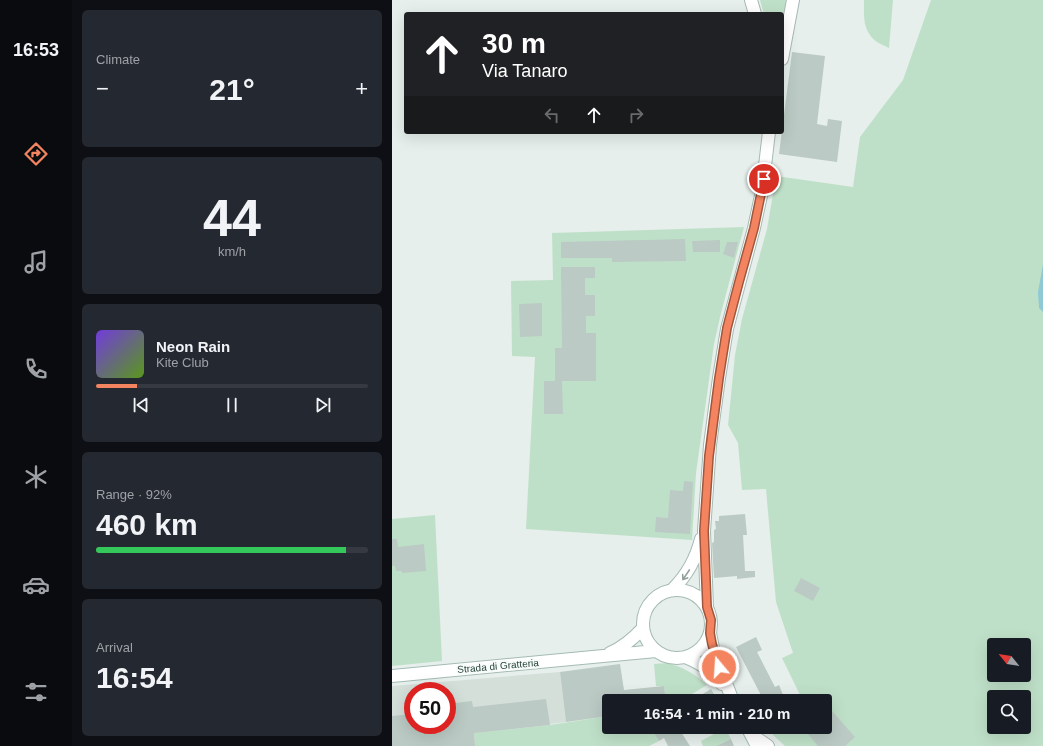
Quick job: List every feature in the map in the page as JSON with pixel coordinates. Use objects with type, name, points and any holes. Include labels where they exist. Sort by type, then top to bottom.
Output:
[{"type":"main road","points":[[751,0],[754,12]]},
{"type":"main road","points":[[784,48],[793,0]]},
{"type":"main road","points":[[730,694],[714,653],[710,633],[711,620],[707,607],[704,531],[710,446],[721,364],[727,328],[754,228],[762,191],[769,134]]},
{"type":"main road","points":[[704,531],[699,548],[683,580],[673,589],[660,594],[650,603],[644,615],[643,628],[647,641],[656,651],[668,657],[681,658],[694,654],[704,645],[710,633]]},
{"type":"main road","points":[[673,589],[686,590],[698,596],[707,607]]},
{"type":"main road","name":"Strada di Gratteria","points":[[604,656],[628,643],[643,628]]},
{"type":"main road","name":"Strada di Gratteria","points":[[392,676],[656,651]]},
{"type":"main road","points":[[685,657],[699,663],[709,670],[718,679],[728,694]]},
{"type":"main road","points":[[752,736],[768,746]]},
{"type":"shaded area","points":[[560,672],[566,722],[474,734],[475,746],[392,746],[392,686],[404,685],[404,734],[456,734],[456,682],[440,682]]},
{"type":"green space","points":[[760,0],[786,0],[784,12],[763,12]]},
{"type":"green space","points":[[864,0],[893,0],[889,48],[872,38],[866,28]]},
{"type":"green space","points":[[931,0],[1043,0],[1043,746],[785,746],[772,734],[832,734],[832,694],[800,694],[782,658],[793,653],[776,602],[766,489],[742,490],[738,443],[728,425],[735,355],[742,319],[767,229],[776,176],[853,187],[860,137],[903,80]]},
{"type":"green space","points":[[744,227],[714,344],[696,473],[692,540],[526,529],[535,357],[512,356],[511,281],[553,280],[552,233]]},
{"type":"green space","points":[[435,515],[442,661],[392,666],[392,519]]},
{"type":"green space","points":[[668,663],[679,667],[689,671],[707,685],[692,694],[665,694],[664,686],[656,686],[654,664]]},
{"type":"green space","points":[[602,717],[602,734],[654,734],[659,741],[649,746],[475,746],[474,733],[550,725]]},
{"type":"green space","points":[[714,734],[728,734],[731,739],[716,746],[703,746],[701,741]]},
{"type":"water","points":[[1043,264],[1043,312],[1039,308],[1038,292]]},
{"type":"building","points":[[792,52],[825,56],[817,124],[827,126],[828,119],[842,121],[837,162],[779,154],[782,134],[784,134],[784,115]]},
{"type":"building","points":[[685,239],[686,261],[612,262],[612,258],[561,258],[561,242]]},
{"type":"building","points":[[720,240],[720,252],[693,252],[692,241]]},
{"type":"building","points":[[727,242],[738,242],[734,258],[723,254]]},
{"type":"building","points":[[561,267],[595,267],[595,278],[585,278],[585,295],[595,295],[595,316],[586,316],[586,333],[596,333],[596,381],[562,381],[563,414],[544,414],[544,381],[555,381],[555,348],[562,348]]},
{"type":"building","points":[[542,303],[542,336],[520,337],[519,304]]},
{"type":"building","points":[[684,481],[693,482],[690,534],[655,532],[656,517],[668,518],[670,490],[683,491]]},
{"type":"building","points":[[745,514],[747,535],[743,535],[745,571],[755,571],[755,577],[737,579],[737,576],[714,578],[712,543],[714,542],[714,530],[716,529],[715,521],[719,521],[719,516]]},
{"type":"building","points":[[392,539],[397,539],[398,547],[424,544],[426,571],[402,573],[402,571],[396,571],[395,566],[392,566]]},
{"type":"building","points":[[801,578],[820,588],[813,601],[794,591]]},
{"type":"building","points":[[756,637],[762,650],[757,652],[775,687],[779,685],[783,694],[760,694],[736,647]]},
{"type":"building","points":[[620,664],[624,690],[664,686],[665,694],[602,694],[602,717],[566,722],[560,672]]},
{"type":"building","points":[[711,689],[714,694],[703,694]]},
{"type":"building","points":[[546,699],[550,725],[474,733],[475,746],[392,746],[392,716],[404,715],[404,734],[456,734],[456,703],[472,701],[473,707]]},
{"type":"building","points":[[832,711],[855,737],[845,746],[818,746],[808,734],[832,734]]},
{"type":"building","points":[[654,734],[682,734],[690,746],[668,746],[664,738],[659,741]]},
{"type":"building","points":[[731,739],[734,746],[716,746]]},
{"type":"route","points":[[719,667],[712,644],[710,633],[711,620],[707,607],[704,531],[709,456],[727,328],[754,228],[764,179]]}]
